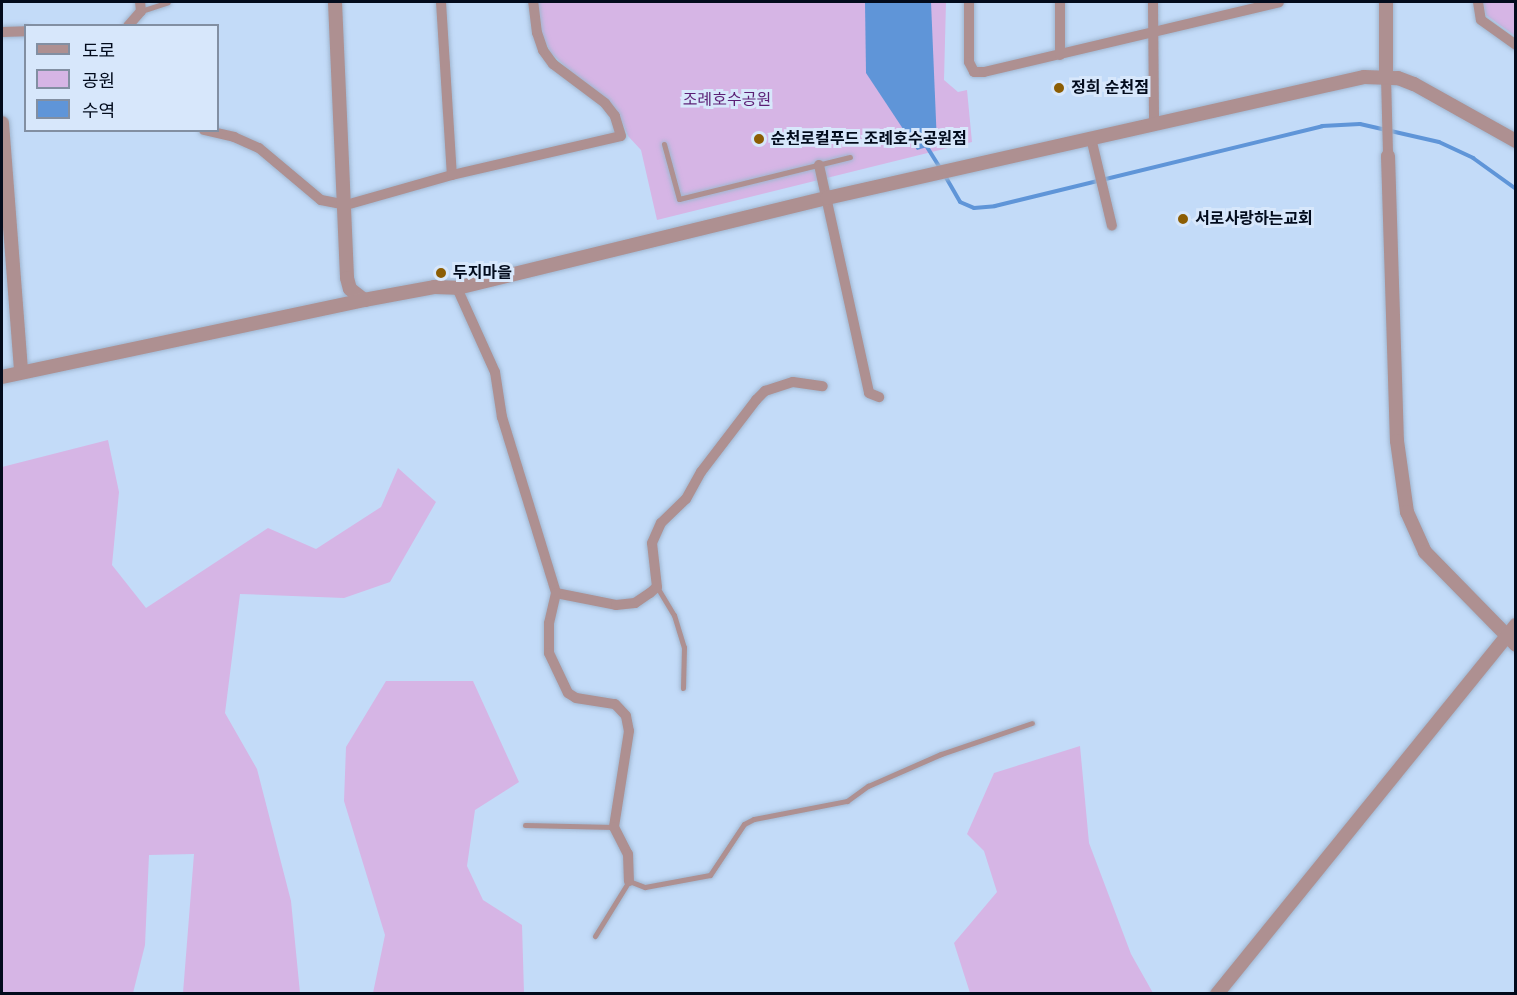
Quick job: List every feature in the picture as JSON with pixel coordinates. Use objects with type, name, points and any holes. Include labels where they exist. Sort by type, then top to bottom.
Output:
[{"type":"street","points":[[335,2],[346,205],[347,278],[350,289],[364,300]]},
{"type":"street","points":[[441,2],[452,175]]},
{"type":"street","points":[[213,132],[234,137],[259,148],[321,200],[346,205],[452,175],[621,136],[615,116],[604,103],[553,64],[543,50],[537,33],[533,2]]},
{"type":"street","points":[[969,2],[969,62],[974,72],[1060,55],[1279,2]]},
{"type":"street","points":[[1060,2],[1060,55]]},
{"type":"street","points":[[1153,2],[1154,123]]},
{"type":"street","points":[[1386,2],[1386,96],[1397,441],[1407,512],[1425,552],[1511,641]]},
{"type":"street","points":[[1478,2],[1481,20],[1515,45]]},
{"type":"street","points":[[132,24],[141,6]]},
{"type":"street","points":[[2,32],[24,31]]},
{"type":"street","points":[[2,376],[364,300],[434,287],[457,288],[827,198],[1344,80],[1386,77],[1435,93],[1515,141]]},
{"type":"street","points":[[2,123],[21,372]]},
{"type":"street","points":[[1091,138],[1112,226]]},
{"type":"street","points":[[819,165],[869,393],[879,397]]},
{"type":"street","points":[[457,288],[495,372],[502,417],[556,593],[549,623],[549,653],[568,693],[576,699],[615,704],[626,716],[629,731],[614,827],[628,854],[629,881]]},
{"type":"street","points":[[556,593],[591,602],[626,604],[635,603],[657,587],[652,543],[661,523],[686,499],[701,472],[756,399],[765,391],[793,382],[824,386]]},
{"type":"street","points":[[1217,993],[1511,641],[1515,625]]},
{"type":"lane","points":[[141,6],[168,2]]},
{"type":"lane","points":[[664,144],[679,199],[850,157]]},
{"type":"lane","points":[[657,587],[674,615],[684,646],[683,688]]},
{"type":"lane","points":[[595,936],[629,881],[645,887],[710,875],[744,824],[754,819],[847,801],[868,786],[941,754],[1032,723]]},
{"type":"lane","points":[[525,825],[614,827]]},
{"type":"green space","name":"조례호수공원","points":[[538,2],[946,2],[944,80],[958,92],[967,90],[972,142],[657,220],[641,150],[628,136],[621,119],[551,53],[539,30]]},
{"type":"green space","points":[[1483,2],[1515,2],[1515,36],[1486,15]]},
{"type":"green space","points":[[108,440],[119,492],[112,565],[146,608],[268,528],[316,549],[381,507],[398,468],[436,502],[390,582],[344,598],[240,594],[225,713],[257,769],[291,901],[300,993],[183,993],[194,854],[149,855],[145,945],[133,993],[2,993],[2,467]]},
{"type":"green space","points":[[386,681],[473,681],[519,782],[475,810],[467,866],[483,900],[522,925],[524,993],[373,993],[385,935],[344,801],[346,747]]},
{"type":"green space","points":[[1080,746],[1089,843],[1131,954],[1153,993],[970,993],[954,943],[997,892],[984,851],[967,834],[994,773]]},
{"type":"water","points":[[865,2],[931,2],[937,144],[917,150],[866,73]]},
{"type":"waterway","points":[[944,174],[960,202],[974,208],[995,206],[1322,126],[1360,124],[1439,142],[1473,158],[1516,189]]},
{"type":"waterway","points":[[927,147],[940,168]]},
{"type":"place","name":"정희 순천점","points":[[1059,88]]},
{"type":"place","name":"순천로컬푸드 조례호수공원점","points":[[759,139]]},
{"type":"place","name":"서로사랑하는교회","points":[[1183,219]]},
{"type":"place","name":"두지마을","points":[[441,273]]}]
